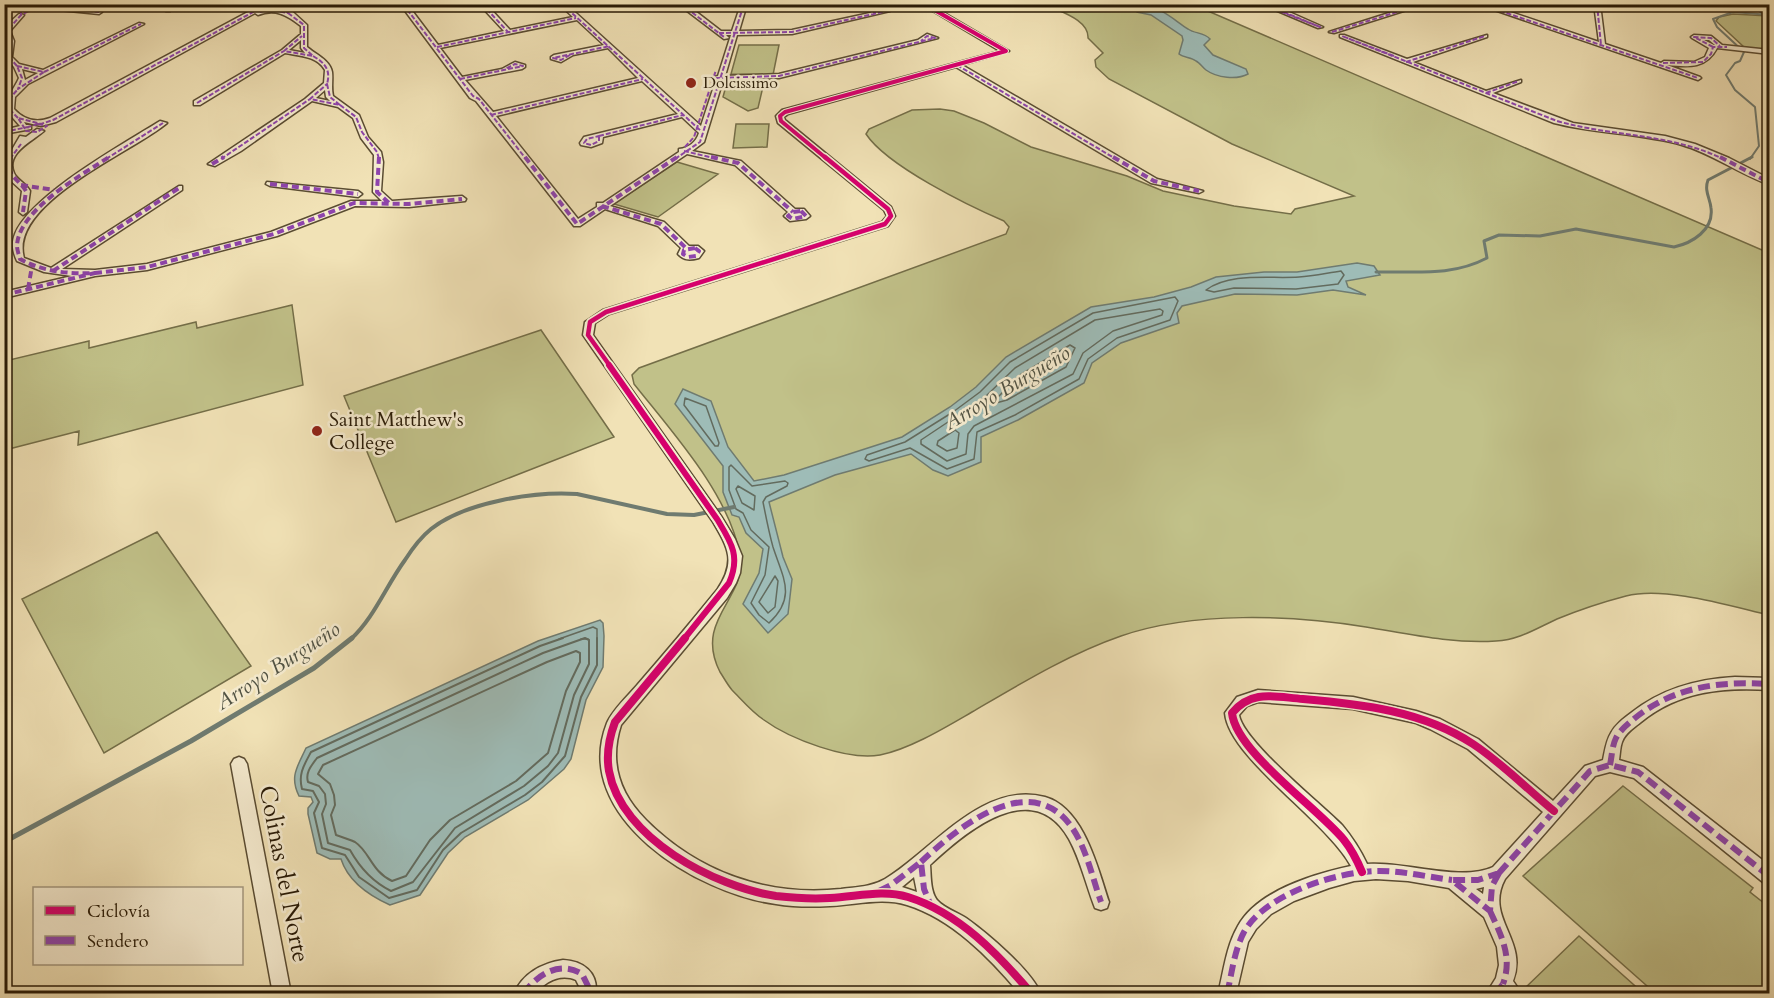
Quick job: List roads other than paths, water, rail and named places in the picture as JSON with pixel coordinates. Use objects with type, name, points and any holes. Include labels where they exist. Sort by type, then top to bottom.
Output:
[{"type":"street","points":[[168,10],[178,4]]},
{"type":"street","points":[[403,4],[463,79],[473,96],[479,99],[575,221],[700,142],[700,130],[744,4]]},
{"type":"street","points":[[482,4],[508,32]]},
{"type":"street","points":[[561,4],[700,130]]},
{"type":"street","points":[[681,4],[719,33],[731,36],[792,32],[873,13]]},
{"type":"street","points":[[731,36],[737,4]]},
{"type":"street","points":[[924,4],[1006,50],[785,112],[780,116],[781,121],[888,209],[891,216],[885,224],[606,312],[590,322],[588,335],[707,504],[734,546],[736,555],[735,573],[722,594],[615,722],[606,749],[608,778],[617,796],[647,835],[685,865],[704,875],[734,886],[788,897],[808,899],[871,894],[906,896],[931,906],[983,943],[1032,993]]},
{"type":"street","points":[[1480,4],[1698,78]]},
{"type":"street","points":[[1597,4],[1601,45]]},
{"type":"street","points":[[4,7],[21,8],[40,5],[99,12]]},
{"type":"street","points":[[42,194],[21,185],[11,176],[8,167],[11,156],[21,144],[43,127],[267,7],[280,5],[288,13]]},
{"type":"street","points":[[1265,5],[1564,123],[1603,132],[1679,142],[1729,162],[1770,183]]},
{"type":"street","points":[[267,7],[288,13],[298,18],[304,25],[302,36],[304,47],[329,70],[327,84],[330,95],[357,117],[364,136],[376,149],[379,159],[376,177],[377,192]]},
{"type":"street","points":[[18,89],[22,76],[9,57],[11,43],[7,30],[21,8]]},
{"type":"street","points":[[1332,32],[1410,8]]},
{"type":"street","points":[[437,47],[576,18]]},
{"type":"street","points":[[22,76],[44,72],[141,24]]},
{"type":"street","points":[[293,49],[302,36]]},
{"type":"street","points":[[1406,62],[1485,36]]},
{"type":"street","points":[[717,78],[779,76],[921,41]]},
{"type":"street","points":[[1648,62],[1703,62],[1720,46],[1770,52]]},
{"type":"street","points":[[197,104],[284,51],[304,47]]},
{"type":"street","points":[[570,55],[608,47]]},
{"type":"street","points":[[293,49],[313,56]]},
{"type":"street","points":[[957,65],[1148,178],[1167,186],[1199,191]]},
{"type":"street","points":[[17,66],[35,73]]},
{"type":"street","points":[[463,79],[505,69]]},
{"type":"street","points":[[26,129],[10,110],[8,104],[18,89],[35,73]]},
{"type":"street","points":[[492,115],[643,79]]},
{"type":"street","points":[[1486,93],[1519,81]]},
{"type":"street","points":[[212,164],[316,98],[327,84]]},
{"type":"street","points":[[316,98],[330,95]]},
{"type":"street","points":[[316,98],[340,105]]},
{"type":"street","points":[[599,136],[686,117],[704,118]]},
{"type":"street","points":[[18,118],[43,127]]},
{"type":"street","points":[[26,197],[54,190],[163,123]]},
{"type":"street","points":[[4,134],[43,127]]},
{"type":"street","points":[[21,144],[26,129]]},
{"type":"street","points":[[683,151],[738,163],[793,212]]},
{"type":"street","points":[[364,200],[376,177]]},
{"type":"street","points":[[270,184],[390,204],[462,199]]},
{"type":"street","points":[[21,185],[26,197],[23,212]]},
{"type":"street","points":[[30,277],[54,271],[179,188]]},
{"type":"street","points":[[4,295],[95,273],[134,269],[162,263],[287,230],[364,200],[370,190],[377,192],[390,204]]},
{"type":"street","points":[[42,194],[23,212],[8,236],[12,252],[32,266],[54,271],[95,273]]},
{"type":"street","points":[[600,205],[661,224],[687,249]]},
{"type":"street","points":[[28,289],[32,266]]},
{"type":"street","points":[[53,283],[54,271]]},
{"type":"street","points":[[1610,765],[1616,738],[1624,727],[1653,704],[1670,695],[1700,685],[1770,684]]},
{"type":"street","points":[[1362,872],[1355,852],[1344,838],[1299,797],[1238,732],[1232,713],[1242,701],[1258,696],[1353,703],[1416,717],[1435,724],[1473,744],[1554,811]]},
{"type":"street","name":"Colinas del Norte","points":[[239,764],[282,993]]},
{"type":"street","points":[[1490,911],[1492,886],[1499,873],[1590,771],[1610,765],[1638,772],[1770,877]]},
{"type":"street","points":[[871,894],[891,885],[921,862],[945,839],[996,808],[1029,801],[1041,802],[1052,807],[1071,827],[1101,902]]},
{"type":"street","points":[[921,862],[923,882],[931,906]]},
{"type":"street","points":[[1227,993],[1235,953],[1242,935],[1252,921],[1269,905],[1286,897],[1330,880],[1362,872],[1412,873],[1478,882],[1499,873]]},
{"type":"street","points":[[1452,880],[1490,911],[1505,944],[1508,958],[1509,967],[1504,990]]},
{"type":"street","points":[[523,993],[532,981],[549,971],[565,968],[578,970],[586,977],[587,993]]},
{"type":"water","points":[[1144,6],[1162,11],[1191,31],[1208,37],[1210,39],[1204,45],[1213,55],[1246,69],[1248,74],[1233,77],[1216,75],[1194,60],[1179,54],[1182,36],[1151,15],[1137,12],[1136,9]]},
{"type":"water","points":[[1357,263],[1374,266],[1380,275],[1346,281],[1348,287],[1366,295],[1333,290],[1297,295],[1235,294],[1182,306],[1177,313],[1179,323],[1121,343],[1092,363],[1084,383],[1018,420],[981,437],[981,462],[948,476],[933,470],[911,454],[835,475],[769,502],[783,557],[792,579],[788,614],[768,633],[743,604],[759,573],[763,549],[746,533],[739,517],[732,515],[723,492],[723,466],[675,404],[683,389],[711,401],[728,447],[754,481],[784,475],[902,437],[950,407],[976,387],[1006,357],[1091,307],[1154,297],[1191,287],[1216,277],[1264,272],[1297,272]]},
{"type":"water","points":[[600,620],[603,623],[604,636],[603,667],[586,700],[571,759],[564,769],[528,800],[465,837],[448,853],[420,895],[390,905],[354,881],[341,859],[330,859],[317,853],[308,814],[308,808],[313,802],[311,797],[299,796],[295,783],[296,771],[306,748],[538,641]]},
{"type":"waterway","points":[[1747,4],[1762,13]]},
{"type":"waterway","name":"Arroyo Burgueño","points":[[1751,158],[1759,146],[1755,107],[1735,90],[1726,75],[1735,63],[1740,61],[1744,52],[1717,27],[1713,19],[1733,12],[1770,15]]},
{"type":"waterway","name":"Arroyo Burgueño","points":[[1376,272],[1433,272],[1460,268],[1487,258],[1484,241],[1499,235],[1540,236],[1576,229],[1674,247],[1681,245],[1694,239],[1709,223],[1711,208],[1707,191],[1708,180],[1751,158]]},
{"type":"waterway","name":"Arroyo Burgueño","points":[[352,638],[373,612],[420,539],[445,520],[481,505],[542,494],[577,494],[667,514],[694,515],[734,507]]},
{"type":"waterway","name":"Arroyo Burgueño","points":[[4,842],[191,741],[314,668],[352,638]]},
{"type":"place","name":"Dolcissimo","points":[[691,83]]},
{"type":"place","name":"Saint Matthew's College","points":[[317,431]]}]
